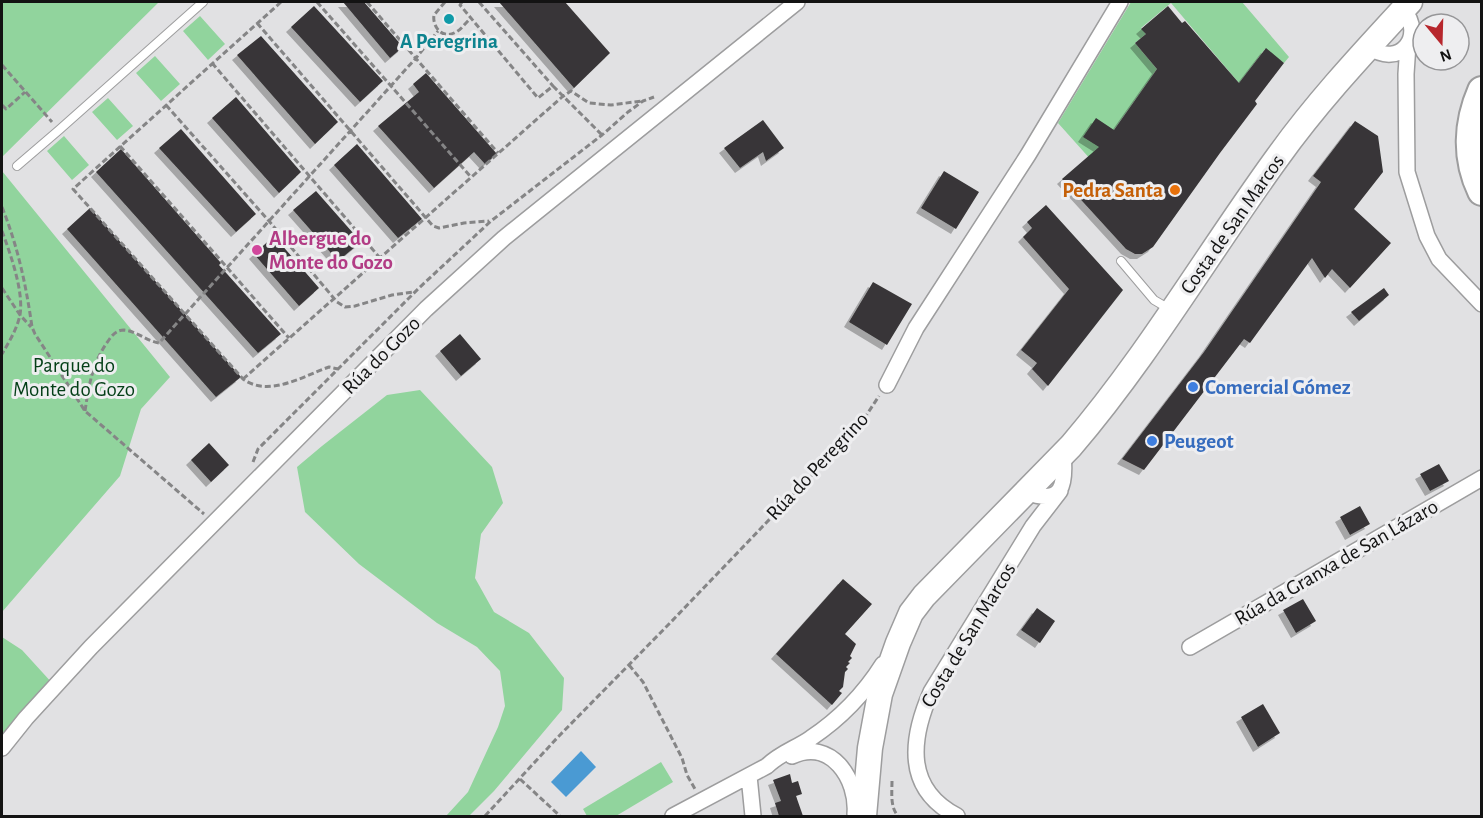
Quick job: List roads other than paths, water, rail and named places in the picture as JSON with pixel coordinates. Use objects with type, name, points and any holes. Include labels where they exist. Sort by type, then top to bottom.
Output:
[{"type":"highway","points":[[1482,91],[1473,110],[1470,137],[1474,174],[1482,191]]},
{"type":"main road","name":"Costa de San Marcos","points":[[864,816],[875,714],[898,643],[916,605],[966,555],[1032,495],[1063,454],[1095,418],[1135,365],[1278,156],[1321,102],[1380,52],[1406,5]]},
{"type":"main road","name":"Costa de San Marcos","points":[[879,816],[887,737],[895,698],[904,670],[922,626],[966,555]]},
{"type":"street","name":"Rúa do Gozo","points":[[2,748],[26,718],[91,647],[426,309],[513,231],[797,2]]},
{"type":"street","points":[[887,385],[916,328],[1028,155],[1120,2]]},
{"type":"street","points":[[1406,5],[1412,34],[1408,44],[1406,74],[1407,172],[1427,236],[1439,259],[1482,304]]},
{"type":"street","points":[[1380,52],[1400,53],[1408,44]]},
{"type":"street","points":[[1380,52],[1406,74]]},
{"type":"street","points":[[1032,495],[1052,497],[1060,491],[1065,476],[1063,454]]},
{"type":"street","name":"Rúa da Granxa de San Lázaro","points":[[1190,647],[1482,478]]},
{"type":"street","name":"Costa de San Marcos","points":[[952,814],[929,796],[920,778],[915,747],[920,716],[931,692],[1033,526],[1060,491]]},
{"type":"street","name":"Costa de San Marcos","points":[[1032,495],[1040,503],[1033,526]]},
{"type":"street","points":[[675,816],[767,766],[774,759],[809,740],[847,710],[865,690],[898,643]]},
{"type":"street","points":[[767,766],[775,765],[805,751],[815,751],[832,759],[843,769],[851,784],[856,806],[855,816]]},
{"type":"street","points":[[749,776],[753,816]]},
{"type":"lane","points":[[17,166],[203,2]]},
{"type":"lane","points":[[1121,261],[1154,300],[1172,310]]},
{"type":"water","points":[[581,751],[596,767],[566,797],[551,782]]},
{"type":"place","name":"A Peregrina","points":[[449,19]]},
{"type":"place","name":"Pedra Santa","points":[[1175,190]]},
{"type":"place","name":"Albergue do Monte do Gozo","points":[[257,250]]},
{"type":"place","name":"Comercial Gómez","points":[[1193,387]]},
{"type":"place","name":"Peugeot","points":[[1152,441]]},
{"type":"park label","name":"Parque do Monte do Gozo","points":[[74,377]]}]
